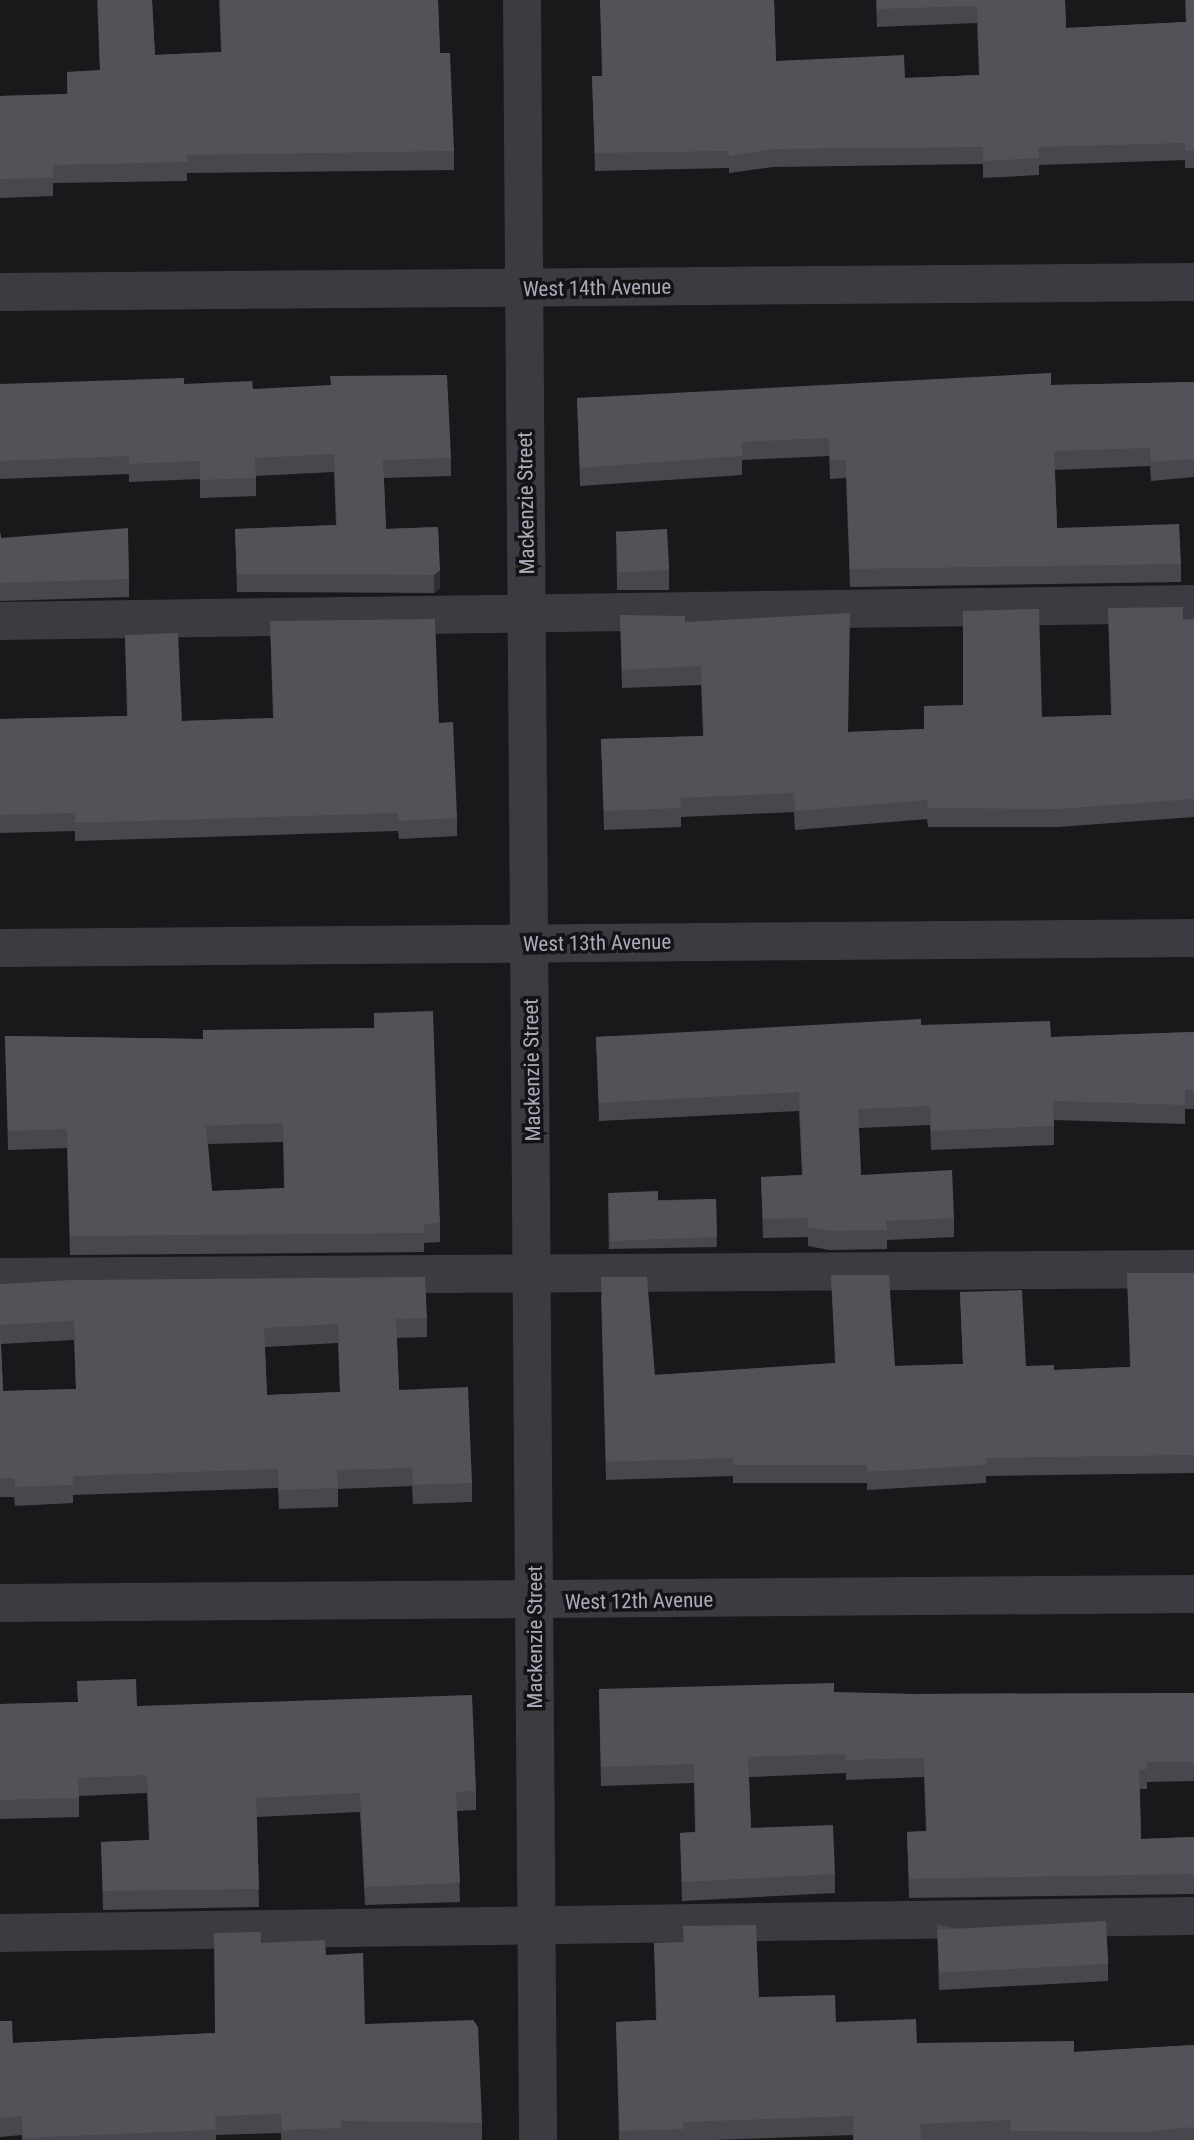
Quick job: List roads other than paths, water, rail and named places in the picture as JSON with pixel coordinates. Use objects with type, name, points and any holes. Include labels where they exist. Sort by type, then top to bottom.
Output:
[{"type":"street","name":"Mackenzie Street","points":[[522,0],[522,289],[534,1277],[533,1926],[538,2140]]},
{"type":"street","name":"West 14th Avenue","points":[[0,292],[1194,282]]},
{"type":"street","points":[[0,621],[1194,604]]},
{"type":"street","name":"West 13th Avenue","points":[[0,948],[1194,938]]},
{"type":"street","points":[[0,1277],[534,1277],[1194,1269]]},
{"type":"street","name":"West 12th Avenue","points":[[0,1603],[535,1602],[1194,1594]]},
{"type":"street","points":[[0,1933],[1194,1916]]}]
